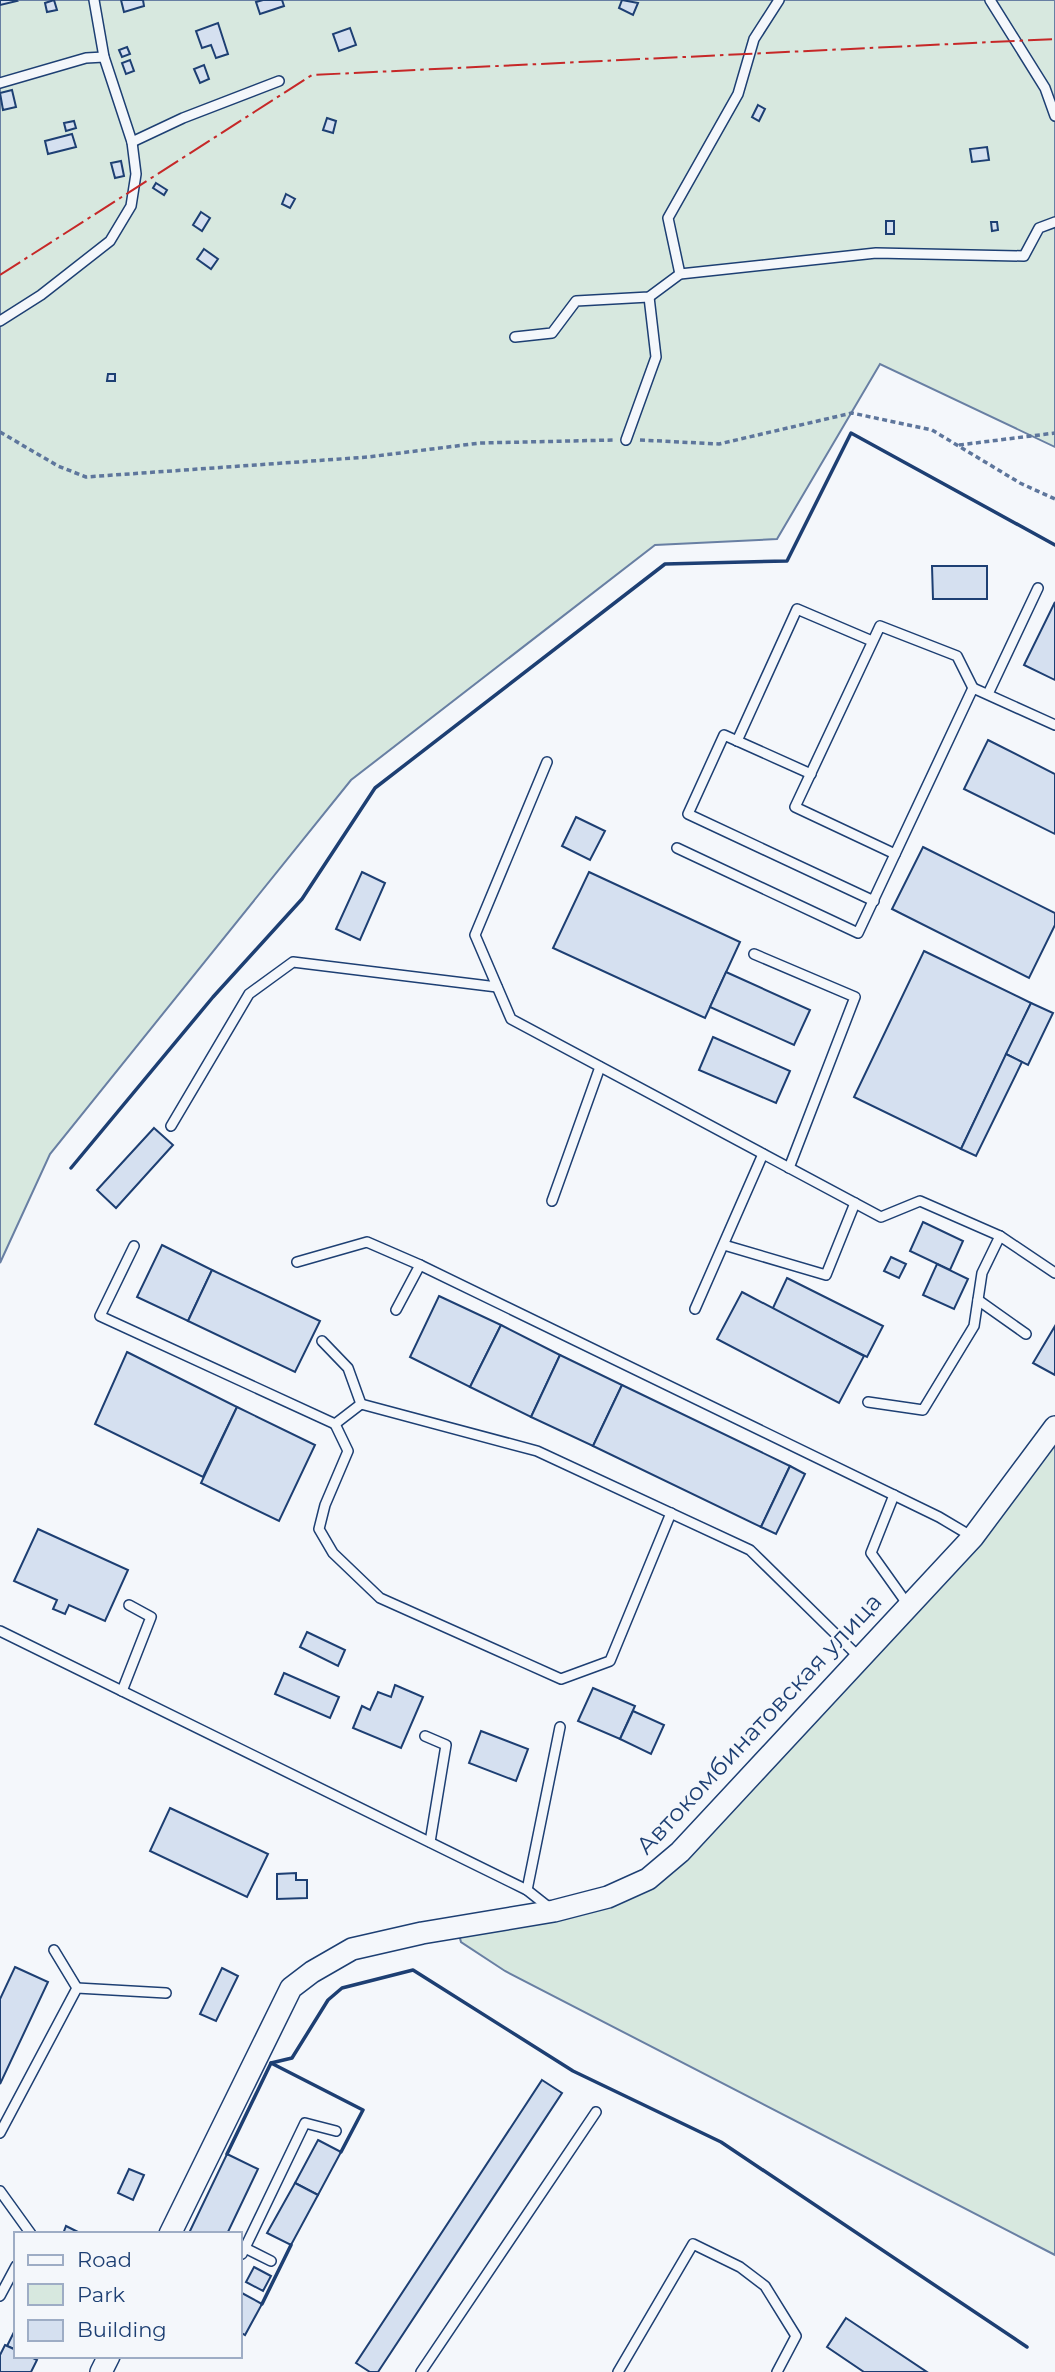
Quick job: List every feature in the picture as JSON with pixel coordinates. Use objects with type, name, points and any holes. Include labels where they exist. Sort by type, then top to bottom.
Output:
[{"type":"street","name":"Автокомбинатовская улица","points":[[171,2232],[291,1988],[312,1972],[352,1949],[422,1933],[554,1911],[608,1897],[648,1879],[680,1852],[973,1537],[1055,1427]]},
{"type":"lane","points":[[0,321],[41,295],[110,242],[131,206],[136,174],[132,142],[104,57],[94,0]]},
{"type":"lane","points":[[680,274],[668,218],[738,94],[754,39],[779,0]]},
{"type":"lane","points":[[990,0],[1045,88],[1055,116]]},
{"type":"lane","points":[[0,83],[86,58],[104,57]]},
{"type":"lane","points":[[132,142],[183,118],[279,81]]},
{"type":"lane","points":[[515,337],[552,333],[576,301],[649,297],[680,274],[877,253],[1024,256],[1040,228],[1055,222]]},
{"type":"lane","points":[[626,440],[656,357],[649,297]]},
{"type":"lane","points":[[988,694],[1038,588]]},
{"type":"lane","points":[[737,741],[797,609],[872,641]]},
{"type":"lane","points":[[895,854],[795,807],[880,626],[957,656],[974,688],[1055,725]]},
{"type":"lane","points":[[677,848],[858,933],[974,688]]},
{"type":"lane","points":[[811,774],[724,736],[688,814],[874,901]]},
{"type":"lane","points":[[547,762],[475,935],[511,1019],[881,1217],[919,1201],[1000,1236],[1055,1273]]},
{"type":"lane","points":[[754,954],[855,997],[789,1168]]},
{"type":"lane","points":[[172,1126],[249,994],[293,962],[497,987]]},
{"type":"lane","points":[[552,1201],[600,1067]]},
{"type":"lane","points":[[695,1309],[763,1154]]},
{"type":"lane","points":[[724,1245],[826,1275],[855,1203]]},
{"type":"lane","points":[[868,1402],[923,1410],[974,1326],[982,1273],[1000,1236]]},
{"type":"lane","points":[[296,1262],[368,1242],[894,1495],[973,1537]]},
{"type":"lane","points":[[134,1246],[100,1316],[335,1424],[348,1451],[325,1505],[319,1529],[332,1553],[380,1598],[561,1679],[610,1661],[671,1513]]},
{"type":"lane","points":[[396,1310],[420,1265]]},
{"type":"lane","points":[[978,1300],[1026,1334]]},
{"type":"lane","points":[[322,1341],[348,1368],[361,1404]]},
{"type":"lane","points":[[335,1424],[361,1404]]},
{"type":"lane","points":[[361,1404],[537,1451],[750,1550],[859,1657]]},
{"type":"lane","points":[[894,1495],[871,1553],[908,1605]]},
{"type":"lane","points":[[122,1691],[151,1617],[129,1605]]},
{"type":"lane","points":[[0,1632],[527,1890],[554,1911]]},
{"type":"lane","points":[[527,1890],[560,1727]]},
{"type":"lane","points":[[425,1736],[446,1745],[430,1842]]},
{"type":"lane","points":[[54,1950],[77,1988]]},
{"type":"lane","points":[[77,1988],[166,1993]]},
{"type":"lane","points":[[0,2133],[77,1988]]},
{"type":"lane","points":[[421,2372],[596,2112]]},
{"type":"lane","points":[[271,2261],[242,2252],[305,2123],[337,2132]]},
{"type":"lane","points":[[0,2191],[30,2232]]},
{"type":"lane","points":[[618,2372],[693,2244],[740,2267],[765,2286],[796,2336],[777,2372]]},
{"type":"lane","points":[[0,2296],[14,2270]]},
{"type":"path","points":[[0,432],[58,466],[86,477],[368,457],[480,443],[626,440],[719,444],[852,413],[932,430],[1020,483],[1055,499]]},
{"type":"path","points":[[957,446],[1055,433]]},
{"type":"green space","points":[[0,0],[1055,0],[1055,447],[880,364],[777,539],[655,545],[351,780],[50,1154],[0,1263]]},
{"type":"green space","points":[[1055,1427],[1055,2255],[505,1971],[461,1942],[457,1927],[648,1879],[859,1657]]},
{"type":"building","points":[[0,0],[16,0],[17,1],[0,5]]},
{"type":"building","points":[[54,0],[57,10],[47,12],[45,3]]},
{"type":"building","points":[[121,0],[143,0],[144,6],[124,12]]},
{"type":"building","points":[[282,0],[284,6],[260,14],[256,2]]},
{"type":"building","points":[[622,0],[638,3],[633,15],[619,8]]},
{"type":"building","points":[[218,23],[228,54],[216,58],[211,45],[202,48],[196,31]]},
{"type":"building","points":[[350,28],[356,45],[339,51],[333,34]]},
{"type":"building","points":[[127,47],[130,54],[122,57],[119,50]]},
{"type":"building","points":[[130,60],[134,71],[126,74],[122,63]]},
{"type":"building","points":[[204,65],[209,79],[200,83],[194,69]]},
{"type":"building","points":[[12,90],[16,107],[3,110],[0,93]]},
{"type":"building","points":[[758,105],[765,109],[759,121],[752,117]]},
{"type":"building","points":[[327,118],[336,121],[333,133],[323,130]]},
{"type":"building","points":[[74,121],[76,128],[66,131],[64,123]]},
{"type":"building","points":[[72,134],[76,147],[48,154],[45,141]]},
{"type":"building","points":[[987,147],[989,160],[972,162],[970,149]]},
{"type":"building","points":[[121,161],[124,176],[115,178],[111,163]]},
{"type":"building","points":[[156,183],[167,190],[164,195],[153,188]]},
{"type":"building","points":[[286,194],[295,199],[290,208],[282,204]]},
{"type":"building","points":[[201,212],[210,218],[202,231],[193,225]]},
{"type":"building","points":[[886,221],[894,221],[894,234],[886,234]]},
{"type":"building","points":[[991,222],[997,222],[998,230],[992,231]]},
{"type":"building","points":[[204,249],[218,259],[211,269],[197,259]]},
{"type":"building","points":[[108,374],[115,374],[115,381],[107,381]]},
{"type":"building","points":[[932,566],[987,566],[987,599],[933,599]]},
{"type":"building","points":[[1055,602],[1055,680],[1024,665]]},
{"type":"building","points":[[988,740],[1055,774],[1055,834],[964,789]]},
{"type":"building","points":[[576,817],[605,831],[590,860],[562,846]]},
{"type":"building","points":[[923,847],[1055,913],[1055,925],[1029,978],[892,909]]},
{"type":"building","points":[[362,872],[385,883],[360,940],[336,929]]},
{"type":"building","points":[[589,872],[740,942],[705,1018],[553,948]]},
{"type":"building","points":[[924,951],[1031,1003],[961,1149],[854,1097]]},
{"type":"building","points":[[726,972],[810,1010],[794,1045],[710,1007]]},
{"type":"building","points":[[1031,1003],[1053,1013],[1028,1065],[1006,1054]]},
{"type":"building","points":[[713,1037],[790,1071],[776,1103],[699,1070]]},
{"type":"building","points":[[1006,1054],[1022,1062],[976,1156],[961,1149]]},
{"type":"building","points":[[154,1128],[173,1145],[116,1208],[97,1190]]},
{"type":"building","points":[[923,1222],[963,1241],[950,1270],[910,1251]]},
{"type":"building","points":[[162,1245],[212,1270],[188,1321],[137,1297]]},
{"type":"building","points":[[891,1257],[906,1264],[899,1278],[884,1271]]},
{"type":"building","points":[[937,1264],[968,1279],[954,1309],[923,1295]]},
{"type":"building","points":[[212,1270],[320,1321],[295,1372],[188,1321]]},
{"type":"building","points":[[787,1278],[883,1326],[867,1357],[772,1310]]},
{"type":"building","points":[[742,1292],[864,1356],[839,1403],[717,1339]]},
{"type":"building","points":[[439,1296],[501,1325],[470,1387],[410,1357]]},
{"type":"building","points":[[501,1325],[560,1355],[531,1417],[470,1387]]},
{"type":"building","points":[[1055,1326],[1055,1375],[1033,1363]]},
{"type":"building","points":[[127,1352],[237,1407],[203,1477],[95,1424]]},
{"type":"building","points":[[560,1355],[622,1385],[593,1446],[531,1417]]},
{"type":"building","points":[[622,1385],[790,1466],[761,1527],[593,1446]]},
{"type":"building","points":[[237,1407],[315,1445],[279,1521],[201,1483]]},
{"type":"building","points":[[790,1466],[805,1474],[776,1534],[761,1527]]},
{"type":"building","points":[[38,1529],[128,1570],[105,1621],[69,1605],[65,1614],[53,1609],[57,1600],[14,1581]]},
{"type":"building","points":[[307,1632],[345,1650],[338,1666],[300,1647]]},
{"type":"building","points":[[284,1673],[339,1697],[330,1718],[275,1694]]},
{"type":"building","points":[[395,1685],[423,1697],[401,1748],[353,1728],[362,1706],[370,1710],[378,1692],[391,1697]]},
{"type":"building","points":[[593,1688],[635,1706],[620,1739],[578,1721]]},
{"type":"building","points":[[633,1711],[664,1725],[651,1754],[620,1739]]},
{"type":"building","points":[[481,1731],[528,1749],[516,1781],[469,1763]]},
{"type":"building","points":[[170,1808],[268,1854],[247,1897],[150,1851]]},
{"type":"building","points":[[296,1873],[296,1880],[307,1880],[307,1898],[277,1899],[277,1874]]},
{"type":"building","points":[[15,1967],[48,1982],[0,2084],[0,1999]]},
{"type":"building","points":[[222,1968],[238,1976],[216,2021],[200,2014]]},
{"type":"building","points":[[542,2080],[562,2093],[378,2372],[370,2372],[356,2363]]},
{"type":"building","points":[[318,2140],[341,2152],[318,2195],[295,2183]]},
{"type":"building","points":[[227,2154],[258,2169],[228,2232],[189,2232]]},
{"type":"building","points":[[129,2169],[144,2175],[133,2200],[118,2193]]},
{"type":"building","points":[[295,2183],[318,2195],[291,2245],[267,2233]]},
{"type":"building","points":[[66,2226],[78,2232],[64,2232]]},
{"type":"building","points":[[254,2267],[271,2276],[263,2291],[246,2282]]},
{"type":"building","points":[[242,2293],[262,2304],[245,2335],[242,2333]]},
{"type":"building","points":[[846,2318],[927,2372],[864,2372],[827,2347]]},
{"type":"building","points":[[14,2332],[14,2349],[7,2346]]},
{"type":"building","points":[[5,2345],[14,2349],[14,2358],[37,2360],[31,2372],[0,2372],[0,2355]]},
{"type":"wall","points":[[71,1168],[213,997],[302,899],[375,788],[665,564],[787,561],[851,433],[1055,545]]},
{"type":"wall","points":[[271,2063],[292,2058],[328,2000],[342,1988],[413,1970],[573,2071],[721,2142],[1027,2347]]},
{"type":"wall","points":[[227,2154],[271,2063],[363,2110],[341,2152]]},
{"type":"wall","points":[[262,2304],[291,2245]]},
{"type":"power","points":[[0,275],[312,75],[1055,39]]}]
